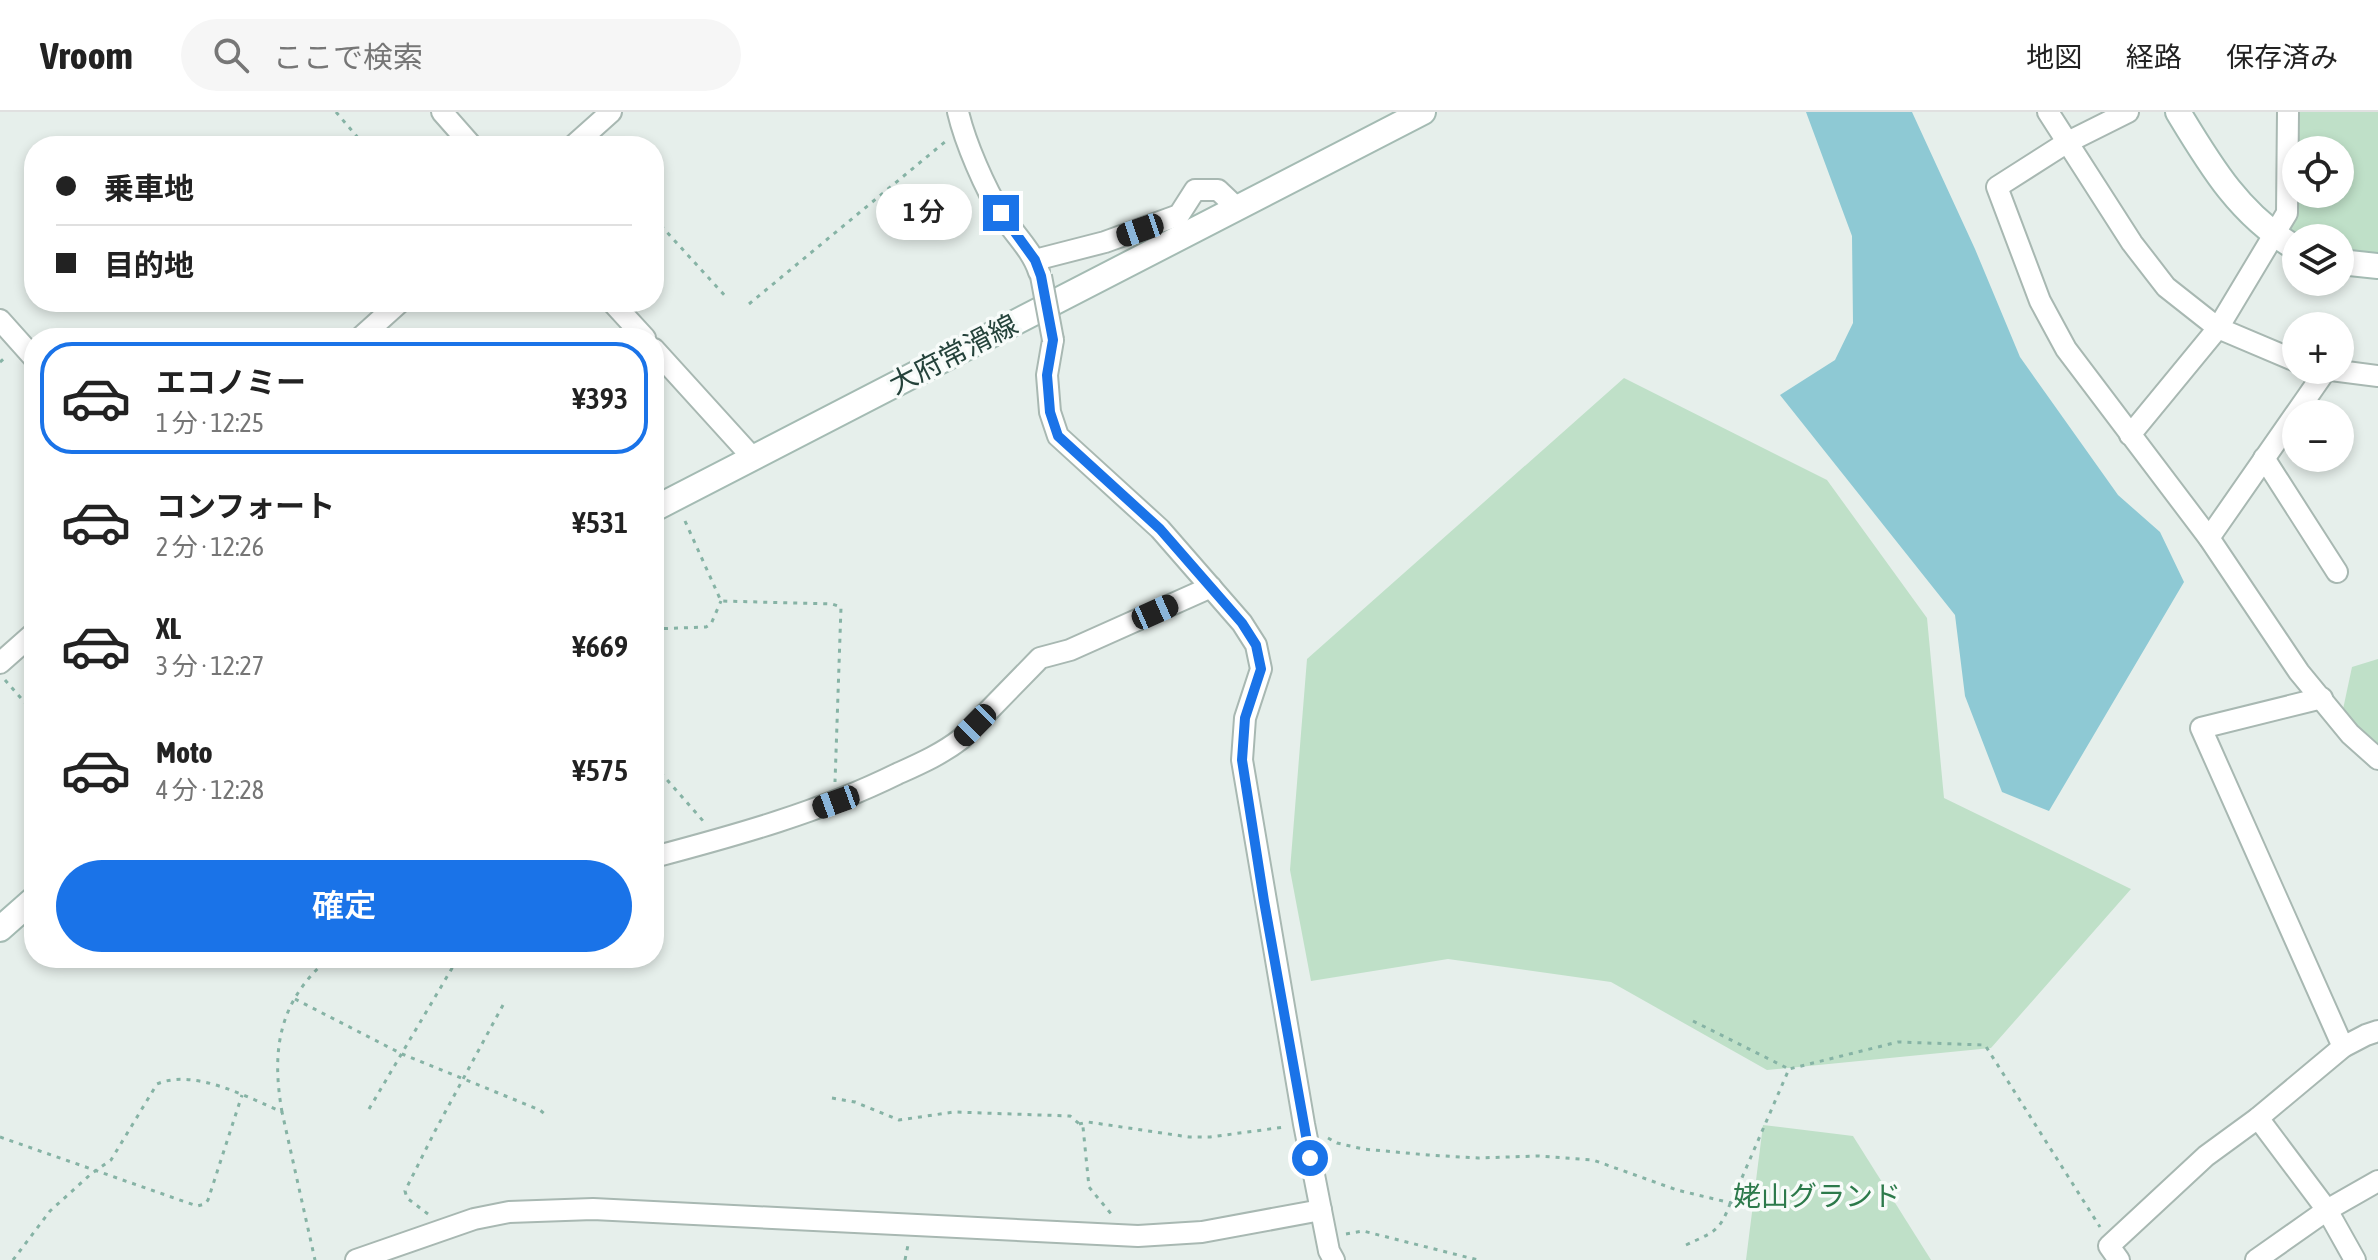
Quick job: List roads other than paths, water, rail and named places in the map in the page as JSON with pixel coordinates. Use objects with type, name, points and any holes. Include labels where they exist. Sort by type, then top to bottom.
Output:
[{"type":"main road","name":"大府常滑線","points":[[664,504],[1423,112]]},
{"type":"main road","points":[[2178,112],[2218,177],[2273,235],[2282,240]]},
{"type":"main road","points":[[2354,263],[2378,266]]},
{"type":"main road","points":[[0,929],[24,908]]},
{"type":"street","points":[[442,112],[463,136]]},
{"type":"street","points":[[584,136],[611,112]]},
{"type":"street","points":[[2048,112],[2132,243],[2166,287],[2218,328],[2282,355]]},
{"type":"street","points":[[2128,112],[2066,143],[1997,187],[2040,301],[2095,390],[2209,538],[2299,672],[2350,734],[2378,759]]},
{"type":"street","points":[[2130,435],[2218,328],[2287,213],[2288,112]]},
{"type":"street","points":[[960,122],[1001,213],[1038,268],[1053,340],[1048,387],[1050,412],[1058,436],[1160,529],[1242,623],[1256,645],[1261,669],[1245,718],[1242,760],[1304,1128],[1326,1237],[1334,1260]]},
{"type":"street","points":[[1038,268],[1179,215],[1195,190],[1218,190],[1237,208]]},
{"type":"street","points":[[371,328],[389,312]]},
{"type":"street","points":[[621,312],[636,328]]},
{"type":"street","points":[[0,320],[24,347]]},
{"type":"street","points":[[664,360],[753,458]]},
{"type":"street","points":[[2354,373],[2378,376]]},
{"type":"street","points":[[2209,538],[2319,384]]},
{"type":"street","points":[[2264,458],[2337,572]]},
{"type":"street","points":[[664,854],[778,823],[836,802],[948,750],[1040,658],[1070,650],[1211,587]]},
{"type":"street","points":[[0,663],[24,642]]},
{"type":"street","points":[[2322,698],[2201,728],[2343,1047]]},
{"type":"street","points":[[2115,1252],[2206,1156],[2258,1118],[2343,1047],[2378,1031]]},
{"type":"street","points":[[2258,1118],[2327,1210],[2355,1260]]},
{"type":"street","points":[[2256,1260],[2327,1210],[2378,1181]]},
{"type":"street","points":[[356,1260],[445,1227],[509,1212],[593,1209],[1122,1235],[1202,1232],[1321,1210]]},
{"type":"water","points":[[1806,112],[1912,112],[2020,357],[2118,495],[2160,532],[2184,582],[2049,811],[2002,792],[1965,696],[1955,615],[1780,395],[1835,360],[1853,323],[1852,236]]},
{"type":"park label","name":"姥山グランド","points":[[1817,1196]]}]
